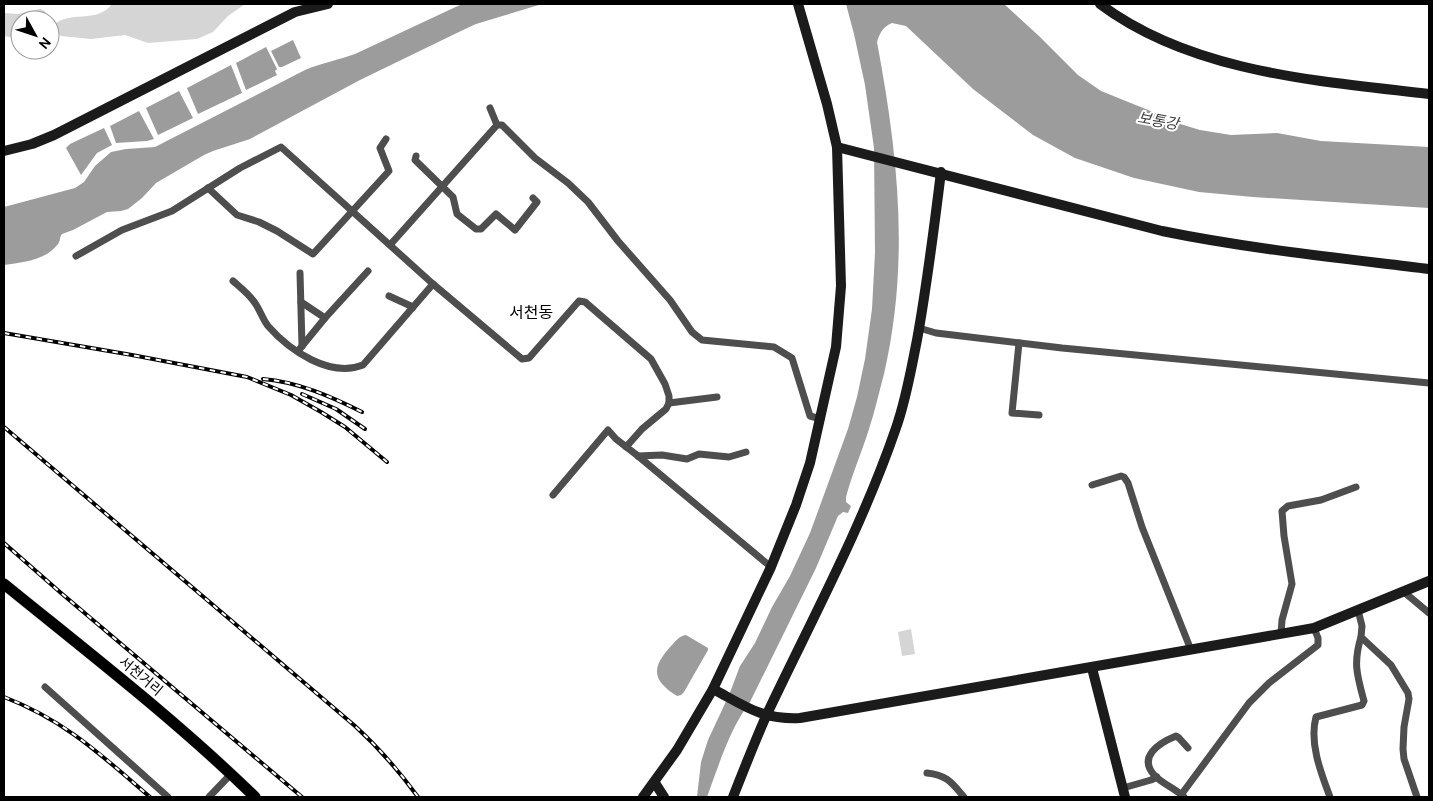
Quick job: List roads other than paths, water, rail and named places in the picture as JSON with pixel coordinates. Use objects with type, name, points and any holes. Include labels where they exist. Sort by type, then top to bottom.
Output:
[{"type":"main road","name":"서천거리","points":[[4,584],[162,713],[255,797]]},
{"type":"street","points":[[4,152],[54,135],[295,12],[328,4]]},
{"type":"street","points":[[644,797],[678,750],[713,689],[771,567],[810,463],[836,347],[841,286],[837,147],[827,104],[798,4]]},
{"type":"street","points":[[1100,4],[1133,26],[1171,42],[1205,55],[1261,71],[1344,84],[1429,94]]},
{"type":"street","points":[[490,108],[497,126]]},
{"type":"street","points":[[497,126],[505,127],[528,151],[568,183],[588,202],[618,241],[670,300],[692,332],[702,340],[774,347],[792,358],[810,416],[821,419]]},
{"type":"street","points":[[390,245],[497,126]]},
{"type":"street","points":[[208,188],[237,215],[259,222],[277,231],[313,254],[389,171],[380,148],[386,139]]},
{"type":"street","points":[[76,256],[122,230],[172,211],[240,168],[281,147],[433,284],[522,359],[529,358],[579,301],[585,302],[651,360],[665,384],[669,396],[669,403],[666,409],[642,429],[626,447]]},
{"type":"street","points":[[837,147],[937,171],[1162,231],[1260,248],[1429,269]]},
{"type":"street","points":[[416,156],[415,160],[453,197],[457,214],[476,230],[481,229],[496,214],[515,230],[537,202],[533,198]]},
{"type":"street","points":[[733,797],[766,716],[838,567],[883,465],[904,406],[928,272],[937,171]]},
{"type":"street","points":[[300,349],[325,318],[368,271]]},
{"type":"street","points":[[300,273],[300,349]]},
{"type":"street","points":[[233,281],[249,295],[267,325],[278,336],[300,349],[314,362],[354,369],[363,365],[433,284]]},
{"type":"street","points":[[388,296],[413,307]]},
{"type":"street","points":[[301,302],[325,318]]},
{"type":"street","points":[[919,328],[936,333],[1019,343],[1429,383]]},
{"type":"street","points":[[1019,343],[1012,413],[1039,415]]},
{"type":"street","points":[[669,403],[717,397]]},
{"type":"street","points":[[553,495],[608,430],[771,567]]},
{"type":"street","points":[[638,456],[662,455],[687,459],[699,454],[729,457],[746,452]]},
{"type":"street","points":[[1092,485],[1121,476],[1128,483],[1142,527],[1191,650]]},
{"type":"street","points":[[1281,634],[1282,620],[1292,584],[1282,511],[1288,506],[1321,500],[1356,487]]},
{"type":"street","points":[[713,689],[766,716],[785,719],[800,718],[1314,628],[1429,581]]},
{"type":"street","points":[[1404,592],[1429,613]]},
{"type":"street","points":[[1330,797],[1318,767],[1314,726],[1316,717],[1362,705],[1364,701],[1355,663],[1362,626],[1358,610]]},
{"type":"street","points":[[1188,748],[1176,736],[1154,748],[1149,757],[1150,767],[1157,777],[1183,796],[1249,703],[1269,683],[1318,645],[1318,638],[1314,628]]},
{"type":"street","points":[[1361,637],[1372,649],[1385,658],[1408,693],[1403,749],[1404,759],[1417,797]]},
{"type":"street","points":[[1092,668],[1124,792],[1157,777]]},
{"type":"street","points":[[45,687],[168,797]]},
{"type":"street","points":[[209,797],[231,774]]},
{"type":"street","points":[[927,774],[939,774],[946,778],[964,797]]},
{"type":"street","points":[[655,783],[664,797]]},
{"type":"water","points":[[462,4],[542,4],[476,24],[360,80],[250,139],[204,155],[156,183],[128,209],[107,212],[62,234],[58,244],[47,254],[26,262],[4,265],[4,207],[75,188],[84,182],[95,166],[111,152],[155,147],[305,70],[355,54]]},
{"type":"water","name":"보통강","points":[[846,4],[1004,4],[1078,75],[1101,91],[1158,114],[1167,120],[1200,130],[1231,135],[1277,133],[1321,141],[1429,147],[1429,208],[1199,192],[1134,178],[1075,158],[1033,135],[973,89],[906,26],[892,23],[886,26],[877,42],[891,125],[898,208],[899,249],[892,332],[884,374],[871,422],[846,497],[846,502],[851,506],[848,513],[843,512],[838,516],[816,568],[750,702],[730,736],[707,797],[697,797],[701,762],[708,740],[740,666],[755,643],[810,533],[848,429],[865,359],[872,309],[875,253],[874,148],[865,85]]},
{"type":"water","points":[[293,40],[301,58],[279,67],[271,51]]},
{"type":"water","points":[[266,47],[277,69],[275,71],[277,75],[246,90],[236,63]]},
{"type":"water","points":[[231,65],[242,93],[198,114],[187,88]]},
{"type":"water","points":[[179,91],[193,118],[158,135],[146,108]]},
{"type":"water","points":[[139,111],[154,139],[116,143],[110,126]]},
{"type":"water","points":[[104,128],[112,145],[97,153],[81,175],[66,148],[70,144]]},
{"type":"water","points":[[686,635],[708,648],[708,650],[684,692],[677,696],[663,685],[657,673],[664,654],[679,638]]},
{"type":"railway","points":[[4,333],[247,377],[291,395],[321,412],[345,427],[387,462]]},
{"type":"railway","points":[[263,379],[289,383],[314,391],[362,412]]},
{"type":"railway","points":[[302,394],[336,409],[365,429]]},
{"type":"railway","points":[[4,427],[355,726],[404,778],[418,797]]},
{"type":"railway","points":[[4,543],[302,797]]},
{"type":"railway","points":[[4,697],[26,706],[65,728],[99,753],[150,797]]},
{"type":"district","name":"서천동","points":[[531,312]]}]
